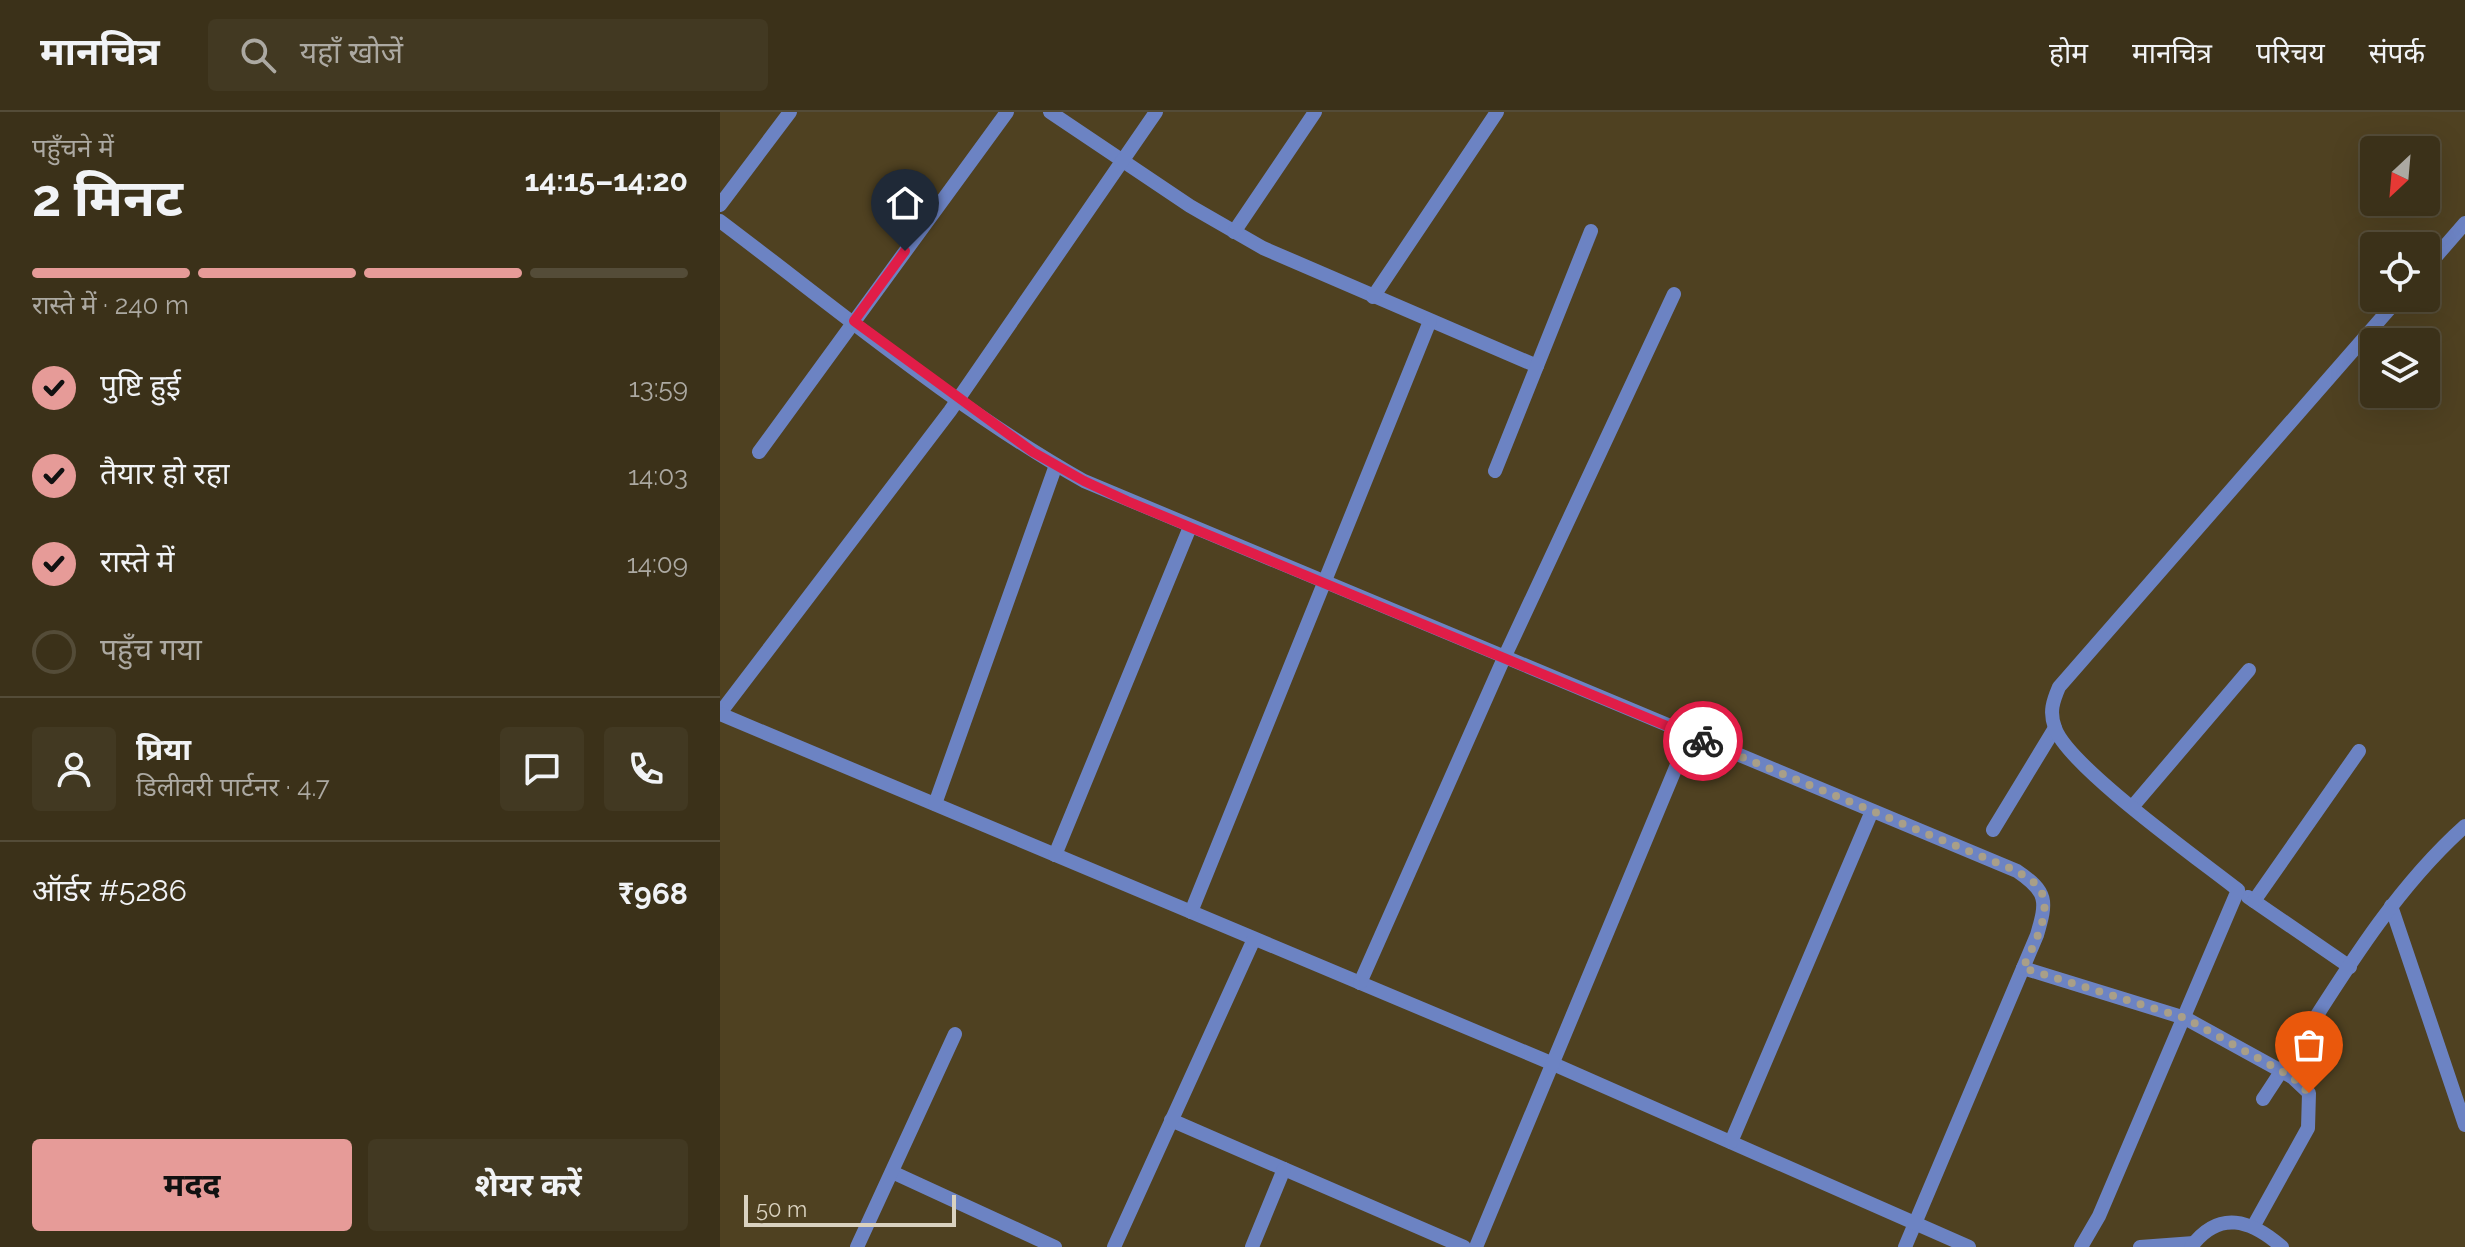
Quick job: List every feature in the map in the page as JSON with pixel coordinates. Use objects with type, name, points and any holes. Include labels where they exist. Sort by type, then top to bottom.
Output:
[{"type":"street","points":[[720,205],[790,112]]},
{"type":"street","points":[[759,452],[1007,112]]},
{"type":"street","points":[[1050,112],[1263,248],[1537,366]]},
{"type":"street","points":[[1156,112],[958,400],[720,714],[1551,1063],[1969,1247]]},
{"type":"street","points":[[1234,232],[1315,112]]},
{"type":"street","points":[[1373,297],[1497,112]]},
{"type":"street","points":[[720,221],[958,400],[1033,452],[1127,501],[2017,871],[2037,885],[2042,893],[2044,912],[1905,1247]]},
{"type":"street","points":[[2440,252],[2465,223]]},
{"type":"street","points":[[1495,471],[1591,231]]},
{"type":"street","points":[[1360,983],[1504,658],[1674,294]]},
{"type":"street","points":[[2350,967],[2238,890],[2133,806],[2066,747],[2055,728],[2051,705],[2059,687],[2387,312]]},
{"type":"street","points":[[1191,912],[1430,321]]},
{"type":"street","points":[[935,804],[1056,465]]},
{"type":"street","points":[[1055,855],[1190,527]]},
{"type":"street","points":[[2133,806],[2249,670]]},
{"type":"street","points":[[1993,830],[2055,728]]},
{"type":"street","points":[[1476,1247],[1689,736]]},
{"type":"street","points":[[2254,901],[2359,751]]},
{"type":"street","points":[[1731,1142],[1872,811]]},
{"type":"street","points":[[2263,1099],[2391,906],[2436,852],[2465,826]]},
{"type":"street","points":[[2081,1247],[2099,1216],[2238,890]]},
{"type":"street","points":[[2391,906],[2465,1125]]},
{"type":"street","points":[[1114,1247],[1254,939]]},
{"type":"street","points":[[2023,968],[2185,1018],[2292,1077],[2309,1093],[2308,1128],[2253,1227]]},
{"type":"street","points":[[857,1247],[955,1034]]},
{"type":"street","points":[[1171,1120],[1464,1247]]},
{"type":"street","points":[[1252,1247],[1284,1169]]},
{"type":"street","points":[[892,1172],[1055,1247]]},
{"type":"street","points":[[2140,1247],[2193,1245],[2203,1233],[2232,1221],[2253,1227],[2282,1247]]},
{"type":"way so far","points":[[1703,741],[2017,871],[2037,885],[2044,903],[2037,935],[2023,968],[2185,1018],[2292,1077],[2309,1093]]},
{"type":"route","points":[[905,251],[854,321],[1033,452],[1127,501],[1703,741]]}]
